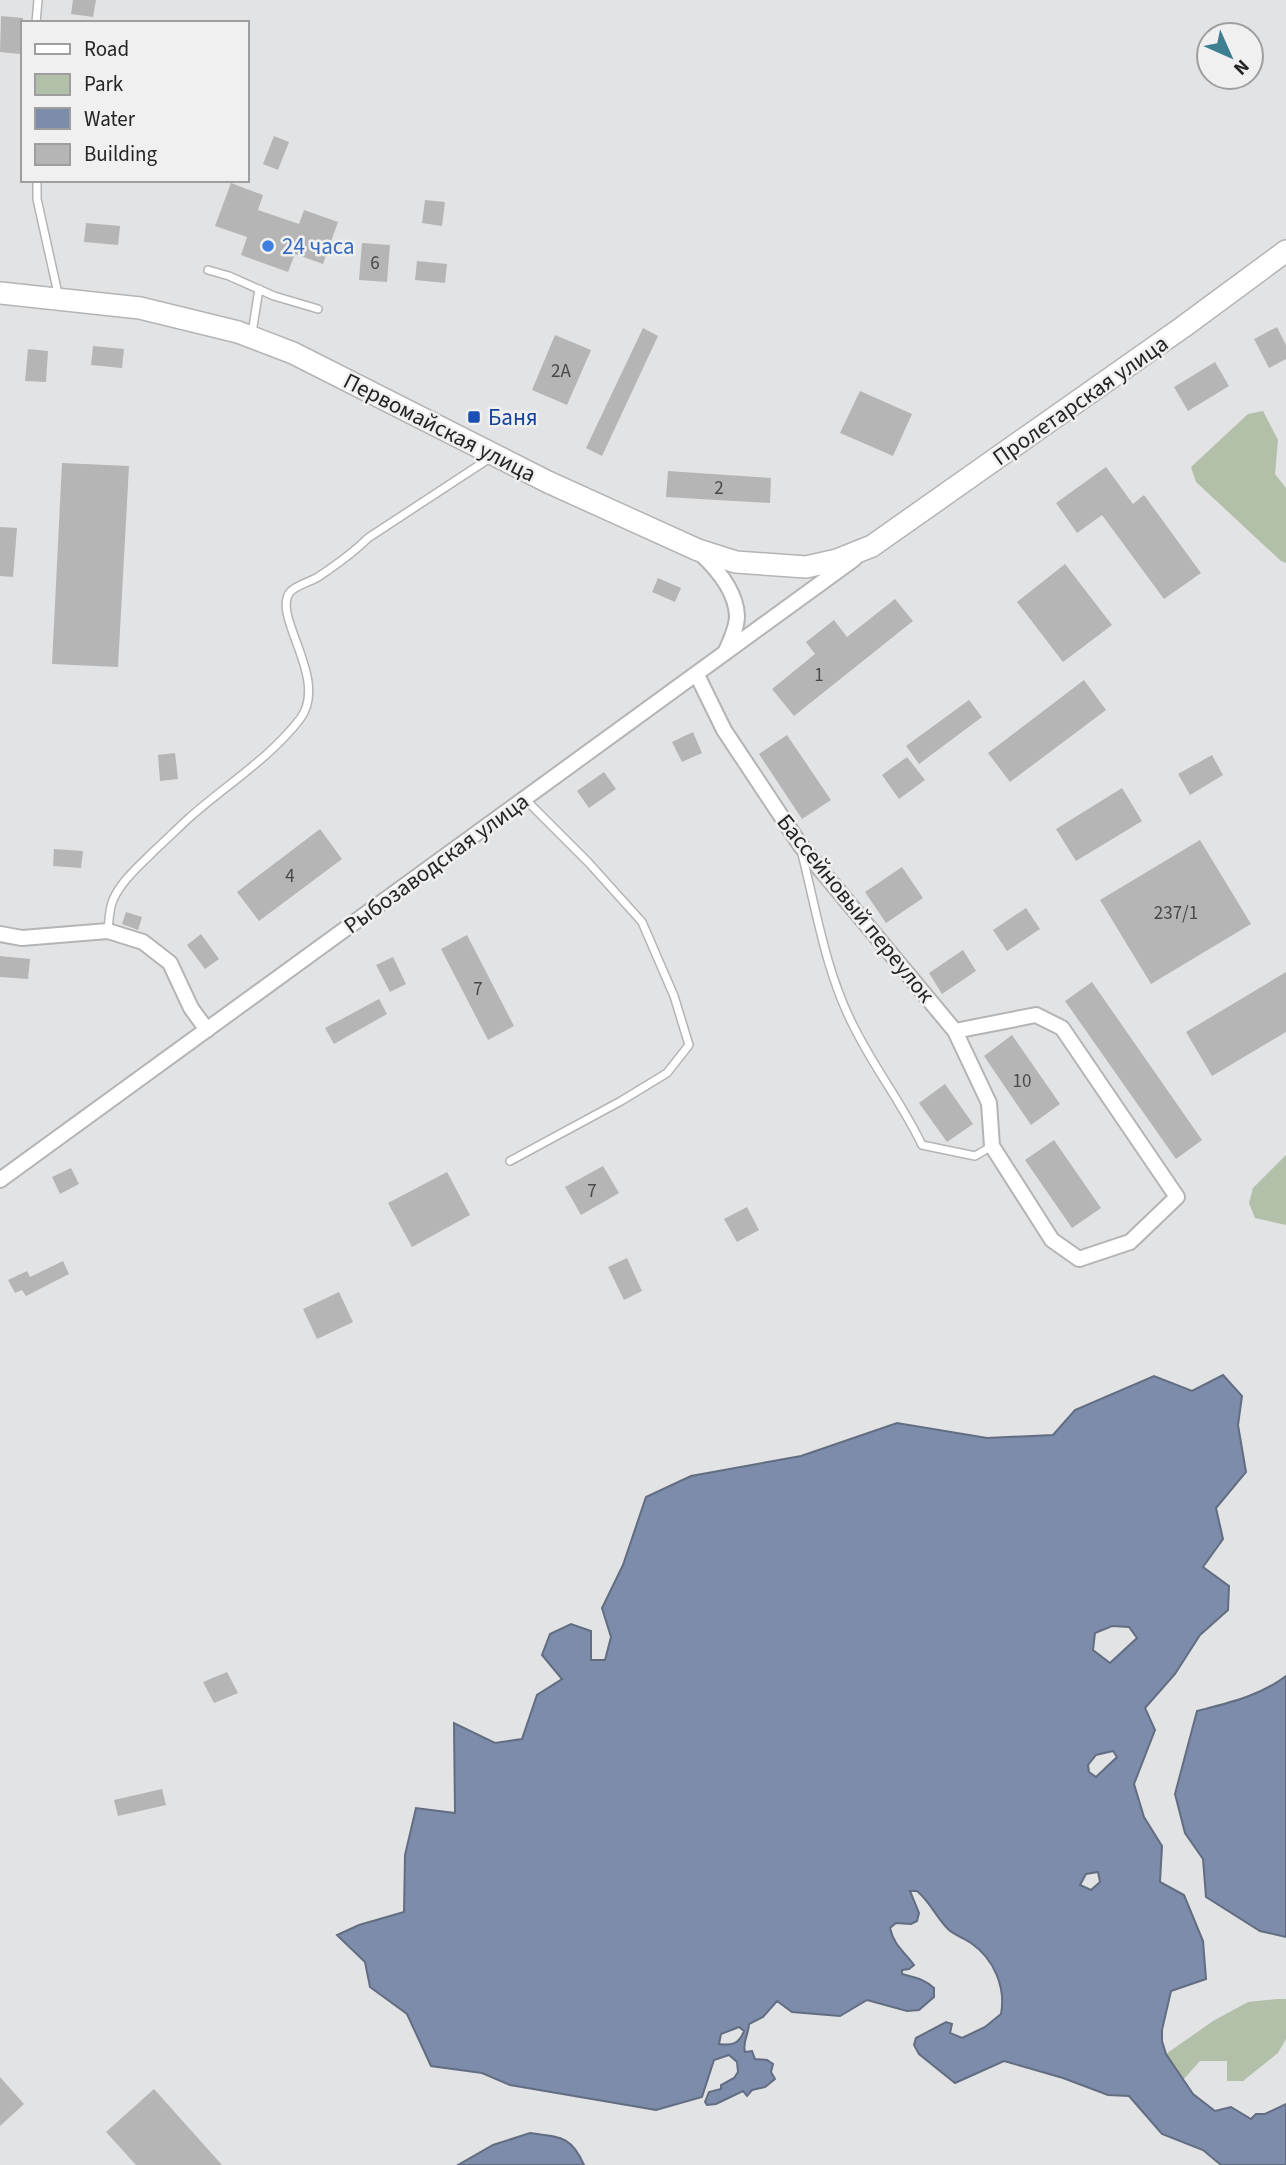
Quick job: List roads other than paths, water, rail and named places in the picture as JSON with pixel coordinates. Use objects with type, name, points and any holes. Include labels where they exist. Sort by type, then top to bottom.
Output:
[{"type":"street","name":"Пролетарская улица","points":[[872,546],[1183,327],[1286,251]]},
{"type":"street","name":"Первомайская улица","points":[[0,293],[140,308],[251,337],[293,353],[548,482],[698,550],[736,562],[806,567],[837,560],[872,546]]},
{"type":"street","name":"Рыбозаводская улица","points":[[0,1180],[872,546]]},
{"type":"street","points":[[698,550],[718,570],[730,592],[737,615],[734,634],[724,656]]},
{"type":"street","name":"Бассейновый переулок","points":[[697,675],[724,730],[801,846],[955,1031],[989,1103],[992,1146],[1052,1240],[1079,1259],[1129,1242],[1177,1197],[1062,1028],[1036,1016],[955,1031]]},
{"type":"street","points":[[0,934],[22,938],[108,931],[143,942],[170,963],[191,1008],[207,1030]]},
{"type":"lane","points":[[36,21],[38,0]]},
{"type":"lane","points":[[37,182],[37,199],[59,299]]},
{"type":"lane","points":[[208,270],[318,309]]},
{"type":"lane","points":[[251,337],[259,289]]},
{"type":"lane","points":[[108,931],[112,902],[119,889],[144,860],[189,818],[264,757],[302,717],[309,688],[304,663],[287,612],[286,601],[292,590],[315,579],[368,538],[495,455]]},
{"type":"lane","points":[[510,1161],[667,1073],[689,1045],[674,996],[642,922],[525,798]]},
{"type":"lane","points":[[801,846],[832,978],[854,1029],[922,1145],[975,1156],[992,1146]]},
{"type":"water","points":[[1223,1375],[1242,1396],[1238,1425],[1246,1472],[1216,1508],[1223,1539],[1203,1567],[1229,1586],[1228,1610],[1200,1635],[1175,1674],[1145,1708],[1155,1730],[1134,1784],[1144,1817],[1162,1846],[1160,1882],[1184,1895],[1203,1941],[1206,1979],[1171,1991],[1162,2041],[1166,2054],[1193,2094],[1215,2111],[1231,2107],[1251,2119],[1256,2114],[1265,2114],[1286,2104],[1286,2165],[1221,2165],[1203,2150],[1162,2134],[1129,2096],[1108,2095],[1063,2078],[1004,2061],[955,2083],[919,2054],[914,2045],[916,2038],[946,2022],[952,2024],[950,2033],[962,2038],[985,2027],[1001,2014],[1002,1994],[996,1974],[986,1957],[971,1943],[948,1929],[917,1891],[910,1891],[919,1913],[917,1921],[911,1924],[896,1923],[890,1928],[897,1944],[914,1965],[902,1970],[902,1974],[930,1985],[934,1988],[934,1997],[919,2010],[907,2011],[867,2000],[840,2016],[792,2012],[777,2001],[763,2017],[749,2024],[744,2045],[745,2052],[752,2051],[755,2059],[767,2060],[773,2064],[771,2072],[775,2079],[765,2087],[752,2090],[747,2096],[743,2091],[716,2104],[707,2105],[705,2102],[709,2092],[721,2089],[721,2085],[734,2078],[738,2072],[737,2062],[729,2055],[714,2060],[702,2097],[656,2110],[510,2085],[482,2073],[431,2066],[407,2014],[370,1987],[365,1962],[337,1935],[359,1925],[404,1912],[405,1855],[416,1808],[455,1813],[454,1723],[495,1743],[522,1739],[537,1695],[562,1679],[542,1655],[550,1634],[571,1624],[591,1631],[591,1660],[605,1660],[611,1637],[602,1608],[623,1565],[646,1497],[691,1476],[801,1456],[897,1423],[987,1438],[1053,1435],[1075,1410],[1154,1376],[1192,1391]],"holes":[[[1112,1626],[1129,1627],[1137,1638],[1110,1663],[1093,1650],[1095,1633]],[[1113,1751],[1117,1757],[1096,1777],[1089,1772],[1088,1765],[1096,1755]],[[1098,1872],[1100,1882],[1091,1890],[1080,1885],[1086,1874]],[[739,2027],[744,2031],[740,2039],[731,2044],[719,2044],[721,2034]]]},
{"type":"water","points":[[1286,1676],[1286,1937],[1260,1931],[1206,1897],[1203,1859],[1185,1833],[1175,1794],[1197,1711],[1255,1694]]},
{"type":"water","points":[[530,2133],[563,2139],[574,2148],[584,2165],[458,2165],[493,2145]]},
{"type":"place","name":"24 часа","points":[[268,246]]},
{"type":"place","name":"Баня","points":[[474,417]]}]
